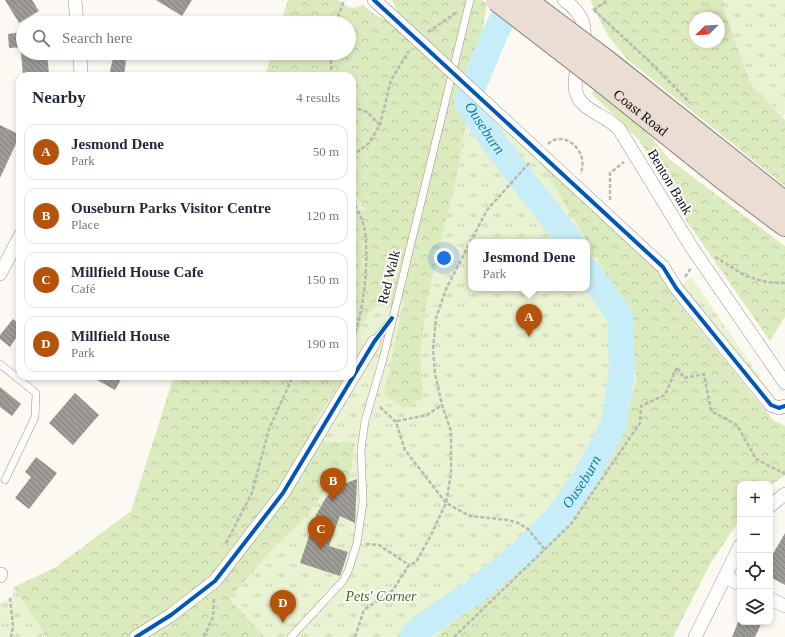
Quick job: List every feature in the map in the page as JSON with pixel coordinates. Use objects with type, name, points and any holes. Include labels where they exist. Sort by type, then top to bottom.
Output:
[{"type":"highway","name":"Coast Road","points":[[497,0],[600,68],[785,203]]},
{"type":"highway","name":"Coast Road","points":[[525,0],[725,180],[785,225]]},
{"type":"street","points":[[75,0],[76,16]]},
{"type":"street","points":[[374,0],[663,267],[676,288],[771,405],[779,408],[785,406]]},
{"type":"street","points":[[564,0],[573,6],[581,15]]},
{"type":"street","name":"Benton Bank","points":[[581,15],[585,29],[575,82],[576,94],[588,108],[612,122],[626,139],[692,248],[785,383]]},
{"type":"street","points":[[80,60],[81,72]]},
{"type":"street","points":[[0,274],[16,255]]},
{"type":"street","points":[[356,372],[374,342]]},
{"type":"street","points":[[136,637],[171,615],[215,581],[283,493],[351,380]]},
{"type":"street","points":[[773,504],[785,494]]},
{"type":"street","points":[[695,637],[737,552]]},
{"type":"street","points":[[724,577],[737,583]]},
{"type":"street","points":[[773,600],[785,606]]},
{"type":"lane","name":"Red Walk","points":[[291,637],[343,581],[349,569],[357,543],[363,502],[361,450],[365,421],[392,318],[469,3]]},
{"type":"lane","points":[[374,342],[392,318]]},
{"type":"lane","points":[[0,364],[16,377]]},
{"type":"lane","points":[[5,480],[35,417],[36,393],[20,380]]},
{"type":"path","points":[[338,16],[344,0]]},
{"type":"path","points":[[581,15],[594,10],[608,0]]},
{"type":"path","points":[[423,35],[469,3]]},
{"type":"path","points":[[594,10],[649,61],[694,107]]},
{"type":"path","points":[[356,153],[369,143],[380,125],[390,80],[413,46]]},
{"type":"path","points":[[331,60],[331,72]]},
{"type":"path","points":[[356,108],[367,112],[380,125]]},
{"type":"path","points":[[546,145],[552,140],[560,138],[569,140],[579,150],[582,163],[580,180]]},
{"type":"path","points":[[606,202],[610,200],[611,196],[610,173],[635,155]]},
{"type":"path","points":[[471,239],[487,210],[535,156]]},
{"type":"path","points":[[356,207],[364,225],[367,253],[358,327],[356,332]]},
{"type":"path","points":[[355,637],[364,610],[393,590],[409,565],[416,562],[446,503],[451,474],[451,431],[442,405],[435,374],[433,348],[436,318],[446,289],[468,245]]},
{"type":"path","points":[[714,257],[746,276],[766,282],[785,283]]},
{"type":"path","points":[[454,637],[546,550],[571,524],[640,423],[641,406],[665,395],[677,367],[684,378],[704,374],[710,411],[737,425],[756,458],[785,474]]},
{"type":"path","points":[[223,547],[252,493],[269,429],[291,380]]},
{"type":"path","points":[[371,400],[396,422],[405,450],[446,503],[470,516],[508,520],[528,529],[546,550]]},
{"type":"path","points":[[396,422],[427,415],[442,405]]},
{"type":"path","points":[[357,543],[379,545],[409,565]]},
{"type":"path","points":[[204,637],[213,617],[214,597]]},
{"type":"path","points":[[10,598],[13,626],[11,637]]},
{"type":"green space","name":"Pets' Corner","points":[[288,0],[336,0],[353,8],[363,5],[375,15],[388,21],[659,272],[666,280],[674,298],[773,420],[785,426],[785,475],[773,484],[773,481],[737,481],[737,524],[710,564],[673,637],[121,637],[173,380],[356,380],[356,72],[266,72],[270,60],[356,60],[356,16],[283,16]]},
{"type":"green space","points":[[288,0],[336,0],[353,8],[363,5],[375,15],[388,21],[397,11],[392,0],[482,0],[487,4],[456,179],[427,300],[420,353],[423,398],[403,408],[384,394],[404,302],[373,307],[356,334],[356,212],[366,209],[356,195],[356,72],[266,72],[270,60],[356,60],[356,16],[283,16]]},
{"type":"green space","points":[[590,0],[723,0],[725,12],[689,12],[689,48],[725,48],[725,13],[751,85],[785,120],[785,186],[627,59],[608,36]]},
{"type":"green space","points":[[723,0],[785,0],[785,113],[782,116],[751,85],[725,12]]},
{"type":"green space","points":[[595,87],[647,132],[669,159],[785,246],[785,317],[770,341],[682,214],[639,140],[592,94]]},
{"type":"green space","points":[[541,163],[659,272],[666,280],[674,298],[773,420],[785,426],[785,475],[773,484],[773,481],[737,481],[737,524],[710,564],[673,637],[436,637],[564,523],[614,450],[637,380],[629,313],[590,247],[590,239],[586,239]]},
{"type":"green space","points":[[691,277],[772,395],[773,398],[680,287]]},
{"type":"green space","points":[[173,380],[342,380],[313,424],[326,442],[355,443],[350,476],[327,487],[305,518],[276,545],[229,599],[265,637],[46,637],[14,587],[56,567],[131,511]]},
{"type":"green space","points":[[14,587],[46,637],[0,637],[0,603],[12,597]]},
{"type":"building","points":[[5,0],[32,0],[39,11],[31,16],[16,16],[16,18]]},
{"type":"building","points":[[156,0],[192,0],[182,16]]},
{"type":"building","points":[[16,33],[16,48],[9,48],[8,34]]},
{"type":"building","points":[[22,60],[48,60],[49,72],[23,72]]},
{"type":"building","points":[[112,60],[126,60],[125,72],[110,72]]},
{"type":"building","points":[[0,125],[16,133],[16,144],[0,178]]},
{"type":"building","points":[[13,319],[16,322],[16,338],[10,347],[0,339],[0,335]]},
{"type":"building","points":[[97,380],[121,380],[115,390]]},
{"type":"building","points":[[0,387],[21,404],[12,416],[0,407]]},
{"type":"building","points":[[75,393],[99,415],[73,445],[49,423]]},
{"type":"building","points":[[36,457],[57,473],[29,509],[15,498],[31,477],[25,472]]},
{"type":"building","points":[[357,479],[355,523],[340,516],[329,546],[348,552],[340,576],[300,563],[316,515],[325,499],[336,487]]},
{"type":"building","points":[[785,533],[785,585],[773,579],[773,554]]},
{"type":"building","points":[[737,624],[761,625],[755,637],[732,637]]},
{"type":"waterway","name":"Ouseburn","points":[[512,0],[494,36],[467,101],[495,144],[569,239]]},
{"type":"waterway","name":"Ouseburn","points":[[412,637],[422,627],[474,592],[526,549],[559,516],[587,475],[614,425],[622,370],[620,316],[590,274]]},
{"type":"cycle path","points":[[374,0],[663,267],[676,288],[771,405],[779,408],[785,406]]},
{"type":"cycle path","points":[[356,372],[374,342],[392,318]]},
{"type":"cycle path","points":[[136,637],[171,615],[215,581],[283,493],[351,380]]},
{"type":"place","name":"Jesmond Dene","points":[[529,337]]},
{"type":"place","name":"Ouseburn Parks Visitor Centre","points":[[333,501]]},
{"type":"place","name":"Millfield House Cafe","points":[[321,549]]},
{"type":"place","name":"Millfield House","points":[[283,623]]}]
